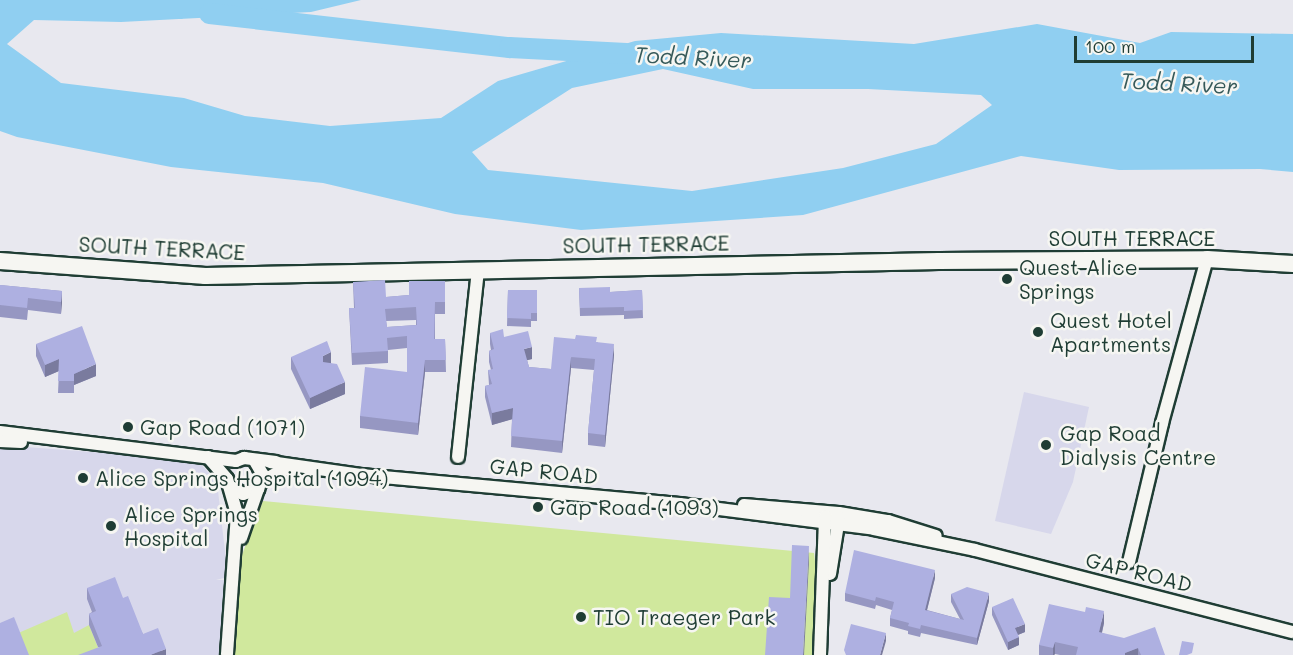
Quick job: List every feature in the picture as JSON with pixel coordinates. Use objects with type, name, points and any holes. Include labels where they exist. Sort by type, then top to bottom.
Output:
[{"type":"street","name":"SOUTH TERRACE","points":[[0,261],[206,276],[1207,259],[1293,264]]},
{"type":"street","points":[[1129,562],[1162,423],[1207,259]]},
{"type":"street","points":[[458,457],[478,270]]},
{"type":"street","name":"GAP ROAD","points":[[0,432],[58,441],[236,461],[244,458],[255,461],[362,467],[405,477]]},
{"type":"street","name":"GAP ROAD","points":[[0,441],[58,441]]},
{"type":"street","points":[[208,457],[229,483],[243,494],[280,471],[297,467]]},
{"type":"street","points":[[227,655],[237,514],[229,483],[229,467],[236,461]]},
{"type":"street","points":[[234,559],[260,485],[262,470],[255,461]]},
{"type":"street","name":"GAP ROAD","points":[[270,462],[297,467],[838,518],[915,528],[975,550],[1293,632]]},
{"type":"street","points":[[820,655],[825,517]]},
{"type":"street","points":[[822,622],[838,518]]},
{"type":"shaded area","name":"Gap Road Dialysis Centre","points":[[1024,392],[1089,407],[1073,482],[1051,534],[995,521]]},
{"type":"shaded area","points":[[0,445],[197,460],[217,482],[228,577],[216,580],[232,580],[227,655],[0,655]]},
{"type":"green space","points":[[263,501],[814,553],[822,622],[820,655],[227,655],[232,580]]},
{"type":"green space","points":[[67,612],[74,633],[89,625],[101,655],[25,655],[16,634]]},
{"type":"water","points":[[0,0],[361,0],[311,12],[121,22],[34,20],[7,44],[61,83],[184,98],[245,116],[330,126],[441,118],[498,81],[635,41],[721,33],[914,44],[1037,24],[1140,43],[1171,32],[1293,34],[1293,172],[1260,169],[1119,170],[1021,156],[803,215],[581,230],[455,214],[323,183],[171,167],[17,137],[0,131]],"holes":[[[663,69],[753,89],[868,89],[981,95],[992,105],[936,144],[843,168],[692,191],[488,170],[472,152],[572,88]]]},
{"type":"building","points":[[385,280],[386,297],[409,295],[409,281],[445,281],[445,302],[435,302],[434,339],[445,339],[446,360],[425,360],[418,423],[360,416],[365,367],[407,372],[407,336],[387,338],[388,351],[352,353],[349,308],[355,308],[353,282]],"holes":[[[416,307],[417,325],[387,327],[385,309]]]},
{"type":"building","points":[[0,285],[62,291],[61,302],[28,298],[27,308],[0,305]]},
{"type":"building","points":[[610,287],[610,292],[642,290],[643,310],[624,311],[624,307],[580,308],[579,288]]},
{"type":"building","points":[[508,290],[537,290],[537,313],[531,313],[531,319],[507,318]]},
{"type":"building","points":[[82,326],[96,364],[74,374],[74,381],[58,381],[59,359],[45,365],[36,344]]},
{"type":"building","points":[[503,329],[504,337],[528,331],[532,347],[524,349],[529,367],[551,369],[554,337],[575,339],[576,335],[597,337],[596,342],[614,344],[605,435],[588,433],[595,359],[571,357],[562,441],[511,436],[513,408],[492,413],[485,386],[492,384],[488,370],[493,369],[489,351],[494,349],[490,333]]},
{"type":"building","points":[[327,341],[331,352],[323,356],[323,362],[337,364],[345,382],[310,398],[291,357]]},
{"type":"building","points":[[792,545],[809,546],[803,655],[765,655],[769,597],[790,598]]},
{"type":"building","points":[[854,550],[935,570],[925,610],[964,620],[951,594],[967,587],[989,593],[977,638],[921,625],[920,629],[908,626],[909,623],[890,618],[894,602],[876,597],[875,601],[845,593]]},
{"type":"building","points":[[115,577],[123,598],[128,596],[143,634],[158,628],[166,649],[150,655],[78,655],[102,646],[89,614],[96,611],[87,588]]},
{"type":"building","points":[[1013,598],[1025,624],[1015,628],[1019,637],[1008,642],[992,607]]},
{"type":"building","points":[[1049,604],[1085,612],[1086,607],[1104,611],[1099,632],[1124,638],[1155,627],[1165,655],[1141,655],[1138,648],[1125,655],[1076,655],[1078,647],[1055,642],[1053,648],[1039,645]]},
{"type":"building","points":[[14,617],[29,655],[0,655],[0,623]]},
{"type":"building","points":[[851,624],[886,633],[880,655],[846,655],[844,650]]},
{"type":"building","points":[[1182,641],[1194,643],[1192,653],[1179,655]]},
{"type":"waterway","name":"Todd River","points":[[209,13],[509,47],[626,53]]},
{"type":"place","name":"Quest Alice Springs","points":[[1007,279]]},
{"type":"place","name":"Quest Hotel Apartments","points":[[1038,332]]},
{"type":"place","name":"Gap Road (1071)","points":[[128,427]]},
{"type":"place","name":"Gap Road Dialysis Centre","points":[[1046,445]]},
{"type":"place","name":"Alice Springs Hospital (1094)","points":[[83,478]]},
{"type":"place","name":"Gap Road (1093)","points":[[538,507]]},
{"type":"place","name":"Alice Springs Hospital","points":[[111,526]]},
{"type":"place","name":"TIO Traeger Park","points":[[581,617]]}]
